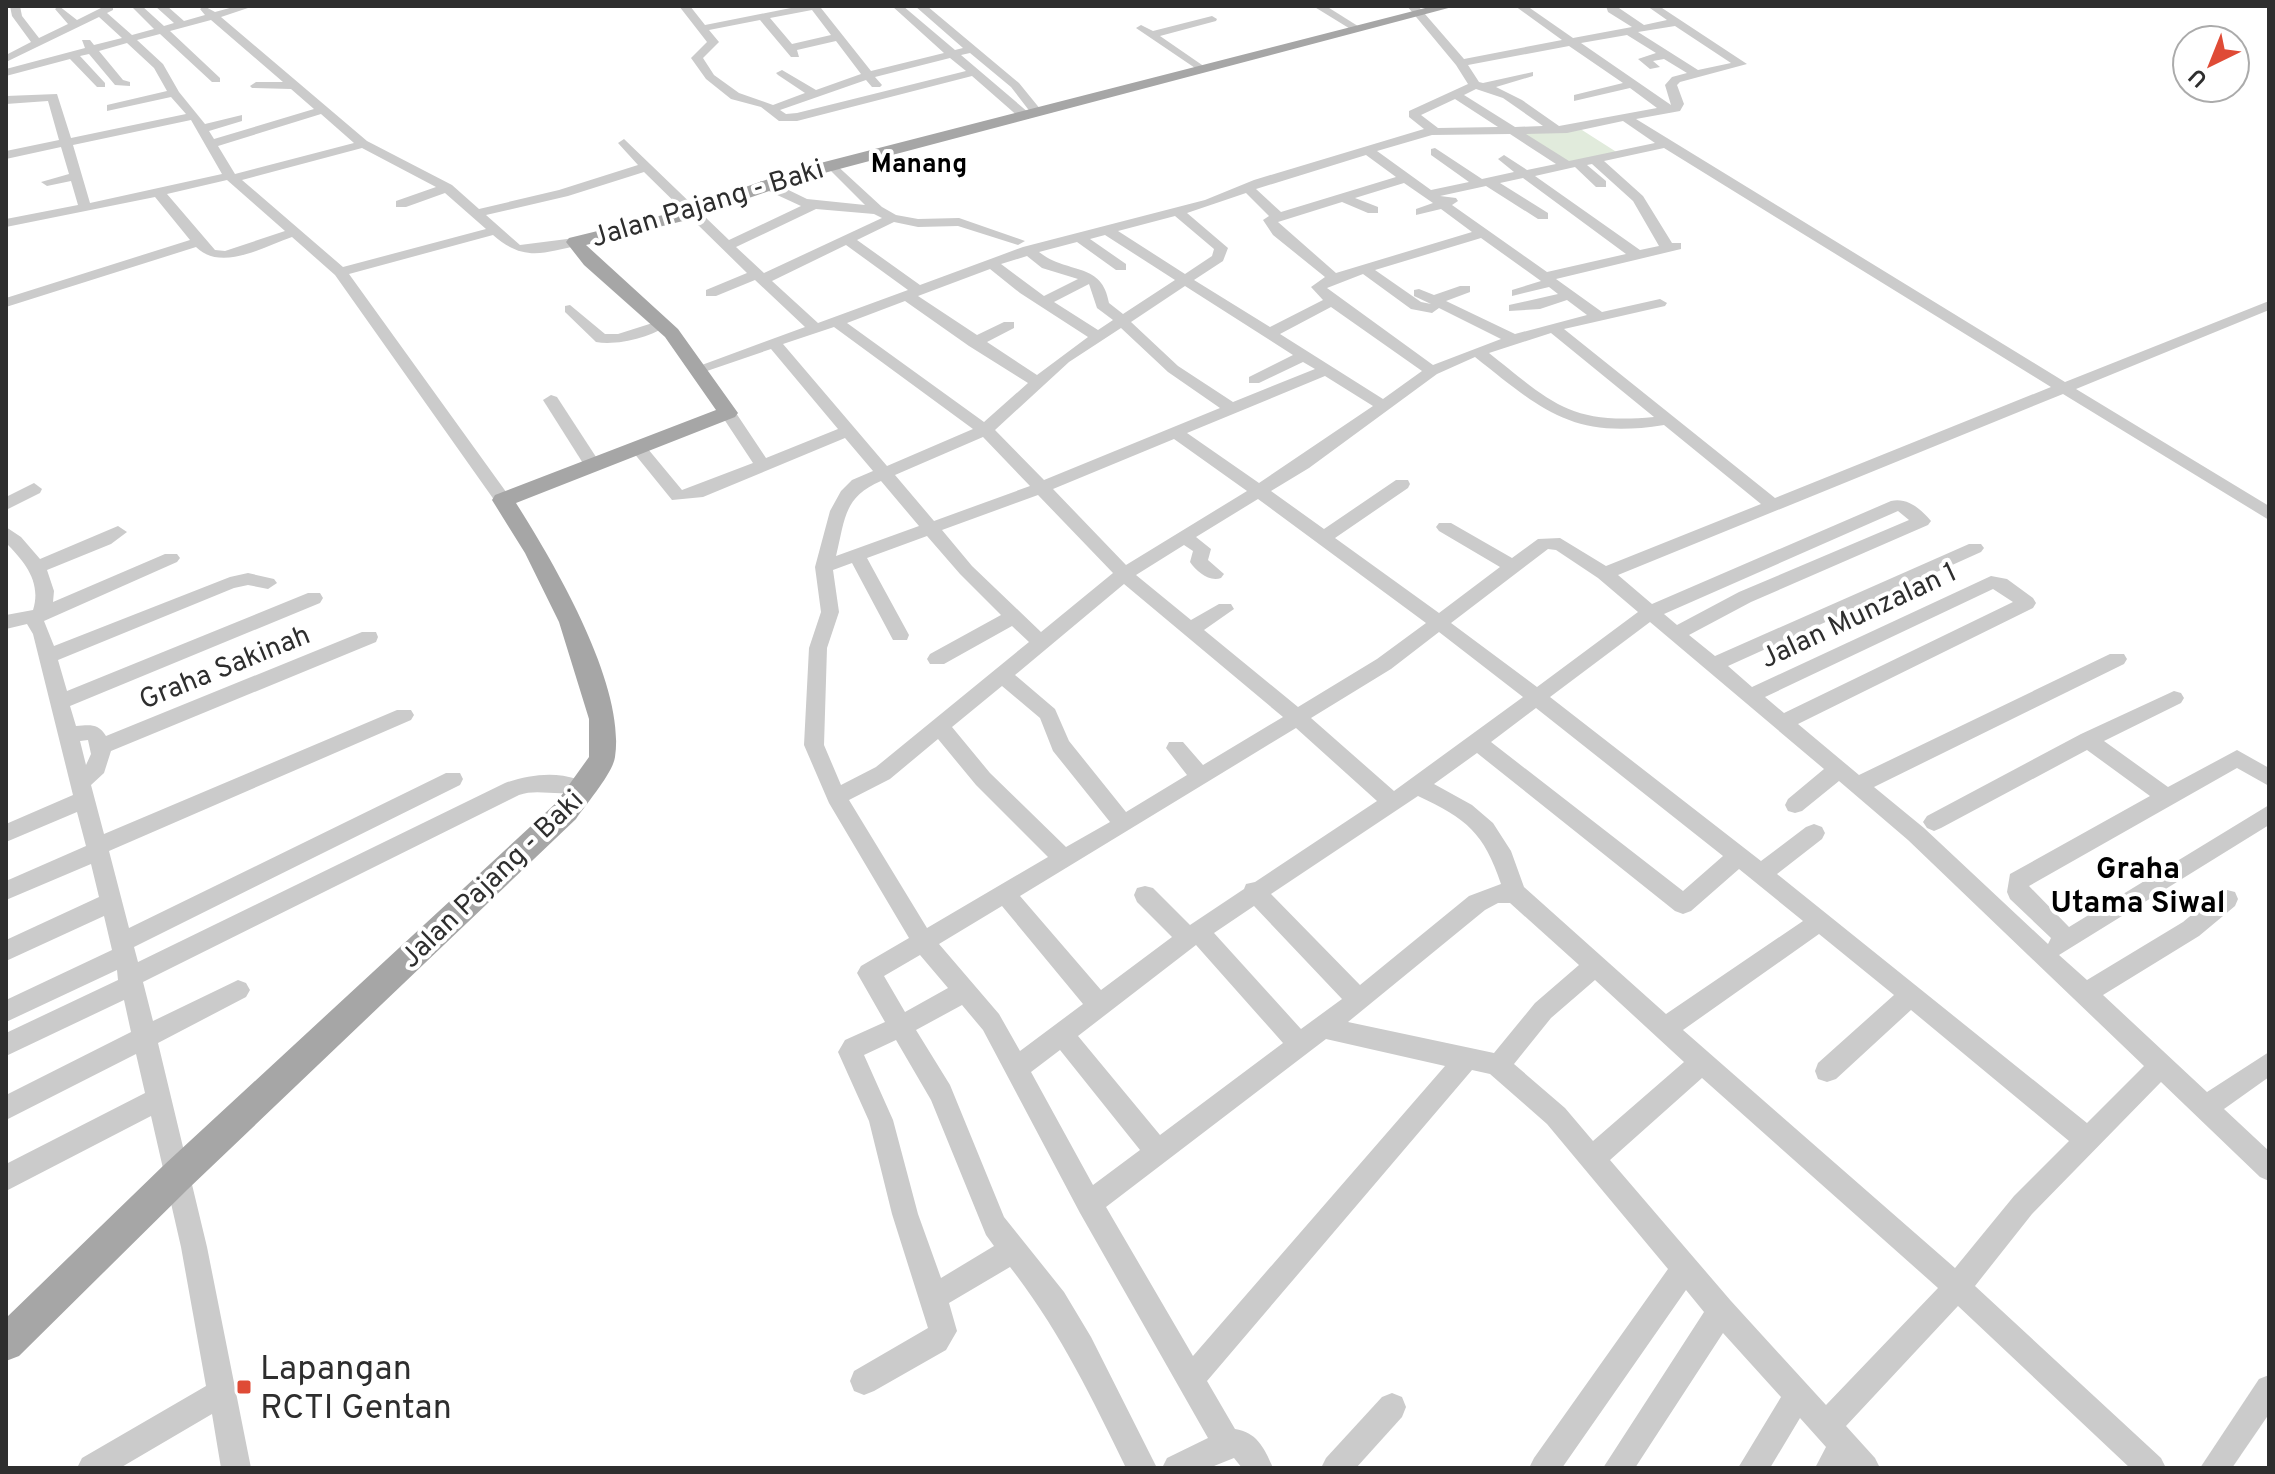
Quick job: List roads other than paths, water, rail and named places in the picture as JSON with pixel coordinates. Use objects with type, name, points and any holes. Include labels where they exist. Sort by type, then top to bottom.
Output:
[{"type":"main road","name":"Jalan Pajang - Baki","points":[[728,413],[699,369],[662,324],[588,259],[575,242],[690,212],[765,184],[832,165],[1032,115],[1356,28],[1415,9],[1449,6]]},
{"type":"main road","points":[[503,500],[728,413]]},
{"type":"main road","name":"Jalan Pajang - Baki","points":[[6,1343],[176,1177],[566,811],[604,735],[602,719],[580,643],[541,561],[503,500]]},
{"type":"street","points":[[6,42],[11,56],[113,6]]},
{"type":"street","points":[[136,6],[216,80]]},
{"type":"street","points":[[160,6],[183,25]]},
{"type":"street","points":[[202,6],[363,144],[447,188],[522,250],[575,242]]},
{"type":"street","points":[[6,73],[249,6]]},
{"type":"street","points":[[684,6],[713,42],[697,58],[701,66],[735,96],[772,109],[787,119],[976,72]]},
{"type":"street","points":[[704,28],[764,11],[776,14],[816,6],[883,95]]},
{"type":"street","points":[[897,6],[1032,115]]},
{"type":"street","points":[[920,6],[1015,85],[1032,115]]},
{"type":"street","points":[[1318,6],[1356,28]]},
{"type":"street","points":[[1520,6],[1667,109]]},
{"type":"street","points":[[1611,6],[1665,55],[1696,74]]},
{"type":"street","points":[[1529,74],[1480,85],[1413,114],[1432,131],[1443,134],[1557,130],[1676,108],[1678,104],[1673,82],[1741,64],[1652,6]]},
{"type":"street","points":[[60,9],[119,83],[126,84]]},
{"type":"street","points":[[1415,9],[1480,85],[1557,130]]},
{"type":"street","points":[[764,11],[792,52],[838,37]]},
{"type":"street","points":[[14,12],[37,43]]},
{"type":"street","points":[[100,12],[159,66],[231,177],[340,272],[503,500]]},
{"type":"street","points":[[1201,69],[1146,32],[1212,19]]},
{"type":"street","points":[[1461,63],[1676,22]]},
{"type":"street","points":[[772,109],[868,75],[972,49]]},
{"type":"street","points":[[73,55],[101,85]]},
{"type":"street","points":[[1654,67],[1643,60],[1665,55]]},
{"type":"street","points":[[782,73],[813,93]]},
{"type":"street","points":[[1578,98],[1634,84]]},
{"type":"street","points":[[256,86],[292,85]]},
{"type":"street","points":[[111,108],[174,93]]},
{"type":"street","points":[[1455,94],[1601,184]]},
{"type":"street","points":[[6,100],[52,96],[85,207]]},
{"type":"street","points":[[1615,106],[1653,98]]},
{"type":"street","points":[[211,144],[322,110]]},
{"type":"street","points":[[6,155],[194,116]]},
{"type":"street","points":[[1625,117],[2269,514]]},
{"type":"street","points":[[202,129],[238,118]]},
{"type":"street","points":[[699,369],[913,294],[1023,245],[1078,237],[1178,212],[1366,149],[1432,131]]},
{"type":"street","points":[[624,143],[690,212],[815,328]]},
{"type":"street","points":[[6,223],[159,193],[363,144]]},
{"type":"street","points":[[1431,194],[1666,144]]},
{"type":"street","points":[[1366,149],[1597,315]]},
{"type":"street","points":[[1435,152],[1543,216]]},
{"type":"street","points":[[1504,159],[1636,254]]},
{"type":"street","points":[[1569,295],[1540,305],[1516,301],[1548,279],[1672,247],[1644,203],[1595,160]]},
{"type":"street","points":[[832,165],[877,210],[892,218],[918,223],[959,222],[1023,245],[1047,265],[1090,278],[1099,286],[1102,305],[1173,369],[1231,408]]},
{"type":"street","points":[[479,213],[563,193],[646,167]]},
{"type":"street","points":[[47,182],[76,176]]},
{"type":"street","points":[[1334,278],[1270,223],[1278,217],[1406,178]]},
{"type":"street","points":[[765,184],[786,198],[813,205],[877,210]]},
{"type":"street","points":[[1247,187],[1278,217]]},
{"type":"street","points":[[401,204],[447,188]]},
{"type":"street","points":[[159,193],[211,254],[226,255],[295,232]]},
{"type":"street","points":[[1421,212],[1471,196]]},
{"type":"street","points":[[1344,198],[1373,210]]},
{"type":"street","points":[[728,246],[813,205]]},
{"type":"street","points":[[1178,212],[1214,242],[1222,253],[1124,323],[1096,335],[1037,382],[988,432],[885,472],[849,491],[839,511],[824,567],[830,612],[818,648],[814,745],[836,797],[922,940],[991,1022],[1089,1204],[1228,1444]]},
{"type":"street","points":[[711,293],[760,277],[892,218]]},
{"type":"street","points":[[340,272],[498,230]]},
{"type":"street","points":[[1106,230],[1384,406]]},
{"type":"street","points":[[1432,371],[1332,301],[1318,287],[1334,278],[1483,233]]},
{"type":"street","points":[[1078,237],[1121,267]]},
{"type":"street","points":[[847,239],[974,343],[1037,382]]},
{"type":"street","points":[[6,303],[199,242]]},
{"type":"street","points":[[990,262],[1043,302],[1096,335]]},
{"type":"street","points":[[1365,269],[1420,308],[1429,310],[1465,289]]},
{"type":"street","points":[[1043,302],[1090,278]]},
{"type":"street","points":[[1419,293],[1513,339]]},
{"type":"street","points":[[1269,334],[1332,301]]},
{"type":"street","points":[[836,797],[883,773],[1124,574],[1303,464],[1432,371],[1477,351],[1553,327],[1660,303]]},
{"type":"street","points":[[1604,574],[2269,305]]},
{"type":"street","points":[[570,309],[601,339],[619,338],[662,324]]},
{"type":"street","points":[[836,322],[988,432],[1124,574],[1298,718],[1391,801]]},
{"type":"street","points":[[1454,328],[1468,329],[1483,324]]},
{"type":"street","points":[[974,343],[1009,325]]},
{"type":"street","points":[[1553,327],[1773,505]]},
{"type":"street","points":[[774,343],[966,570],[1041,643]]},
{"type":"street","points":[[1477,351],[1562,414],[1619,423],[1651,424],[1670,419]]},
{"type":"street","points":[[1254,380],[1305,355]]},
{"type":"street","points":[[824,567],[1040,488],[1326,370]]},
{"type":"street","points":[[551,400],[592,464]]},
{"type":"street","points":[[728,413],[763,465]]},
{"type":"street","points":[[637,447],[678,496],[697,493],[847,431]]},
{"type":"street","points":[[1175,432],[1324,537],[1539,698],[1821,921],[2088,1140]]},
{"type":"street","points":[[1324,537],[1402,484]]},
{"type":"street","points":[[6,504],[34,489]]},
{"type":"street","points":[[1017,1068],[1193,934],[1417,786],[1651,612],[1897,505],[1922,521],[1745,597],[1675,634]]},
{"type":"street","points":[[1445,527],[1511,566]]},
{"type":"street","points":[[37,567],[118,532]]},
{"type":"street","points":[[6,533],[37,567],[47,595],[37,616],[111,902],[194,1247],[236,1468]]},
{"type":"street","points":[[1183,537],[1202,549],[1199,562],[1215,574]]},
{"type":"street","points":[[1142,1468],[1081,1347],[1054,1302],[995,1226],[947,1105],[869,973],[922,940],[1006,895],[1384,664],[1539,545],[1549,542],[1560,544],[1604,574],[1916,834],[2269,1168]]},
{"type":"street","points":[[1713,665],[1975,548]]},
{"type":"street","points":[[858,557],[900,635]]},
{"type":"street","points":[[6,622],[37,616],[171,558]]},
{"type":"street","points":[[48,656],[230,583],[248,579],[268,583]]},
{"type":"street","name":"Jalan Munzalan 1","points":[[1750,696],[1991,582],[2001,583],[2024,599],[2026,606],[1782,723]]},
{"type":"street","points":[[58,703],[314,598]]},
{"type":"street","points":[[1190,629],[1225,609]]},
{"type":"street","points":[[937,659],[1012,617]]},
{"type":"street","name":"Graha Sakinah","points":[[100,747],[369,637]]},
{"type":"street","points":[[1856,786],[2117,659]]},
{"type":"street","points":[[1002,675],[1048,714],[1060,745],[1124,824]]},
{"type":"street","points":[[1934,822],[2174,698]]},
{"type":"street","points":[[6,891],[404,715]]},
{"type":"street","points":[[940,727],[983,779],[1037,829],[1064,860]]},
{"type":"street","points":[[6,833],[81,791],[100,766],[100,747],[93,732],[66,735]]},
{"type":"street","points":[[2088,740],[2168,798]]},
{"type":"street","points":[[1476,741],[1683,904],[1739,856]]},
{"type":"street","points":[[1176,748],[1201,777]]},
{"type":"street","points":[[2067,939],[2018,892],[2018,881],[2237,758],[2269,778]]},
{"type":"street","points":[[1795,805],[1838,770]]},
{"type":"street","points":[[6,1011],[126,965],[512,789],[530,783],[586,776]]},
{"type":"street","points":[[6,1045],[126,965],[453,779]]},
{"type":"street","points":[[1417,786],[1456,804],[1487,832],[1500,850],[1515,893],[1957,1287],[2151,1468]]},
{"type":"street","points":[[2045,955],[2269,814]]},
{"type":"street","points":[[1761,874],[1814,833]]},
{"type":"street","points":[[1254,891],[1359,1000]]},
{"type":"street","points":[[1089,1204],[1359,1000],[1477,903],[1495,894],[1515,893]]},
{"type":"street","points":[[1006,895],[1099,1005]]},
{"type":"street","points":[[1145,895],[1193,934],[1299,1044]]},
{"type":"street","points":[[2085,994],[2191,929],[2227,899]]},
{"type":"street","points":[[6,951],[111,902]]},
{"type":"street","points":[[1666,1028],[1821,921]]},
{"type":"street","points":[[1499,1066],[1520,1033],[1550,1001],[1597,964]]},
{"type":"street","points":[[6,1108],[238,990]]},
{"type":"street","points":[[864,1381],[941,1336],[934,1297],[905,1214],[881,1120],[850,1052],[966,990]]},
{"type":"street","points":[[1827,1071],[1911,995]]},
{"type":"street","points":[[1322,1027],[1466,1059],[1478,1058],[1499,1066],[1556,1116],[1721,1311],[1799,1394],[1834,1446],[1865,1468]]},
{"type":"street","points":[[1062,1034],[1158,1152]]},
{"type":"street","points":[[1191,1379],[1466,1059]]},
{"type":"street","points":[[1593,1158],[1702,1062]]},
{"type":"street","points":[[2205,1108],[2269,1063]]},
{"type":"street","points":[[1834,1446],[2023,1205],[2160,1067]]},
{"type":"street","points":[[6,1178],[158,1099]]},
{"type":"street","points":[[934,1297],[1013,1250]]},
{"type":"street","points":[[1544,1468],[1685,1268]]},
{"type":"street","points":[[1618,1468],[1721,1311]]},
{"type":"street","points":[[2215,1468],[2269,1389]]},
{"type":"street","points":[[92,1468],[221,1393]]},
{"type":"street","points":[[1753,1468],[1799,1394]]},
{"type":"street","points":[[1336,1468],[1392,1407]]},
{"type":"street","points":[[1177,1468],[1228,1444],[1239,1443],[1258,1468]]},
{"type":"place","name":"Lapangan RCTI Gentan","points":[[244,1387]]},
{"type":"district","name":"Manang","points":[[919,163]]},
{"type":"district","name":"Graha Utama Siwal","points":[[2138,885]]}]
